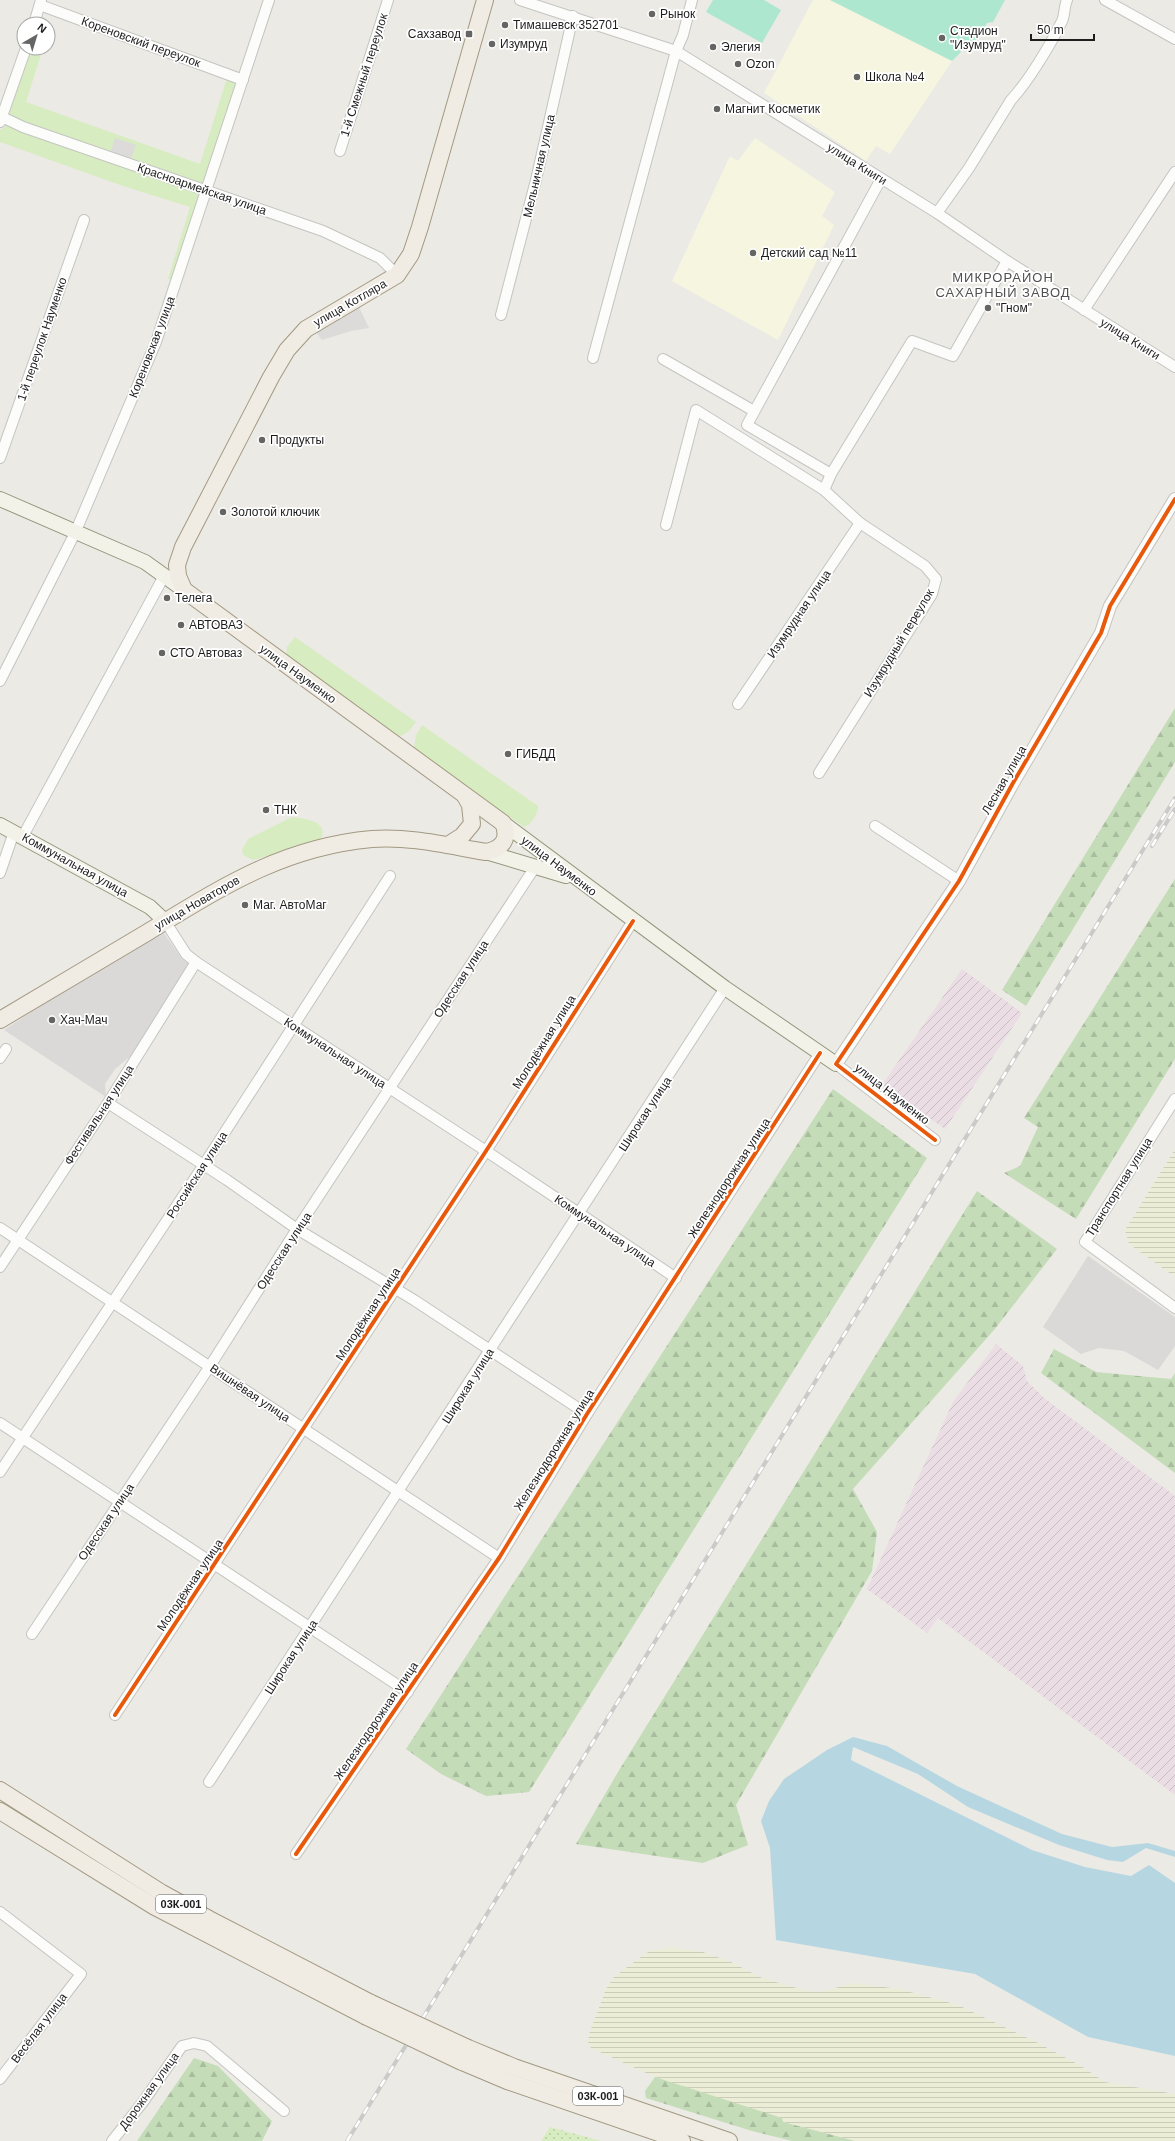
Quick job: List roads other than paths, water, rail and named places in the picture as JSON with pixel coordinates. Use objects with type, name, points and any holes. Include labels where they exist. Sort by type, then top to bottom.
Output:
[{"type":"main road","name":"улица Котляра","points":[[184,590],[178,576],[177,565],[183,547],[287,350],[306,329],[397,275],[411,254],[485,0]]},
{"type":"main road","name":"улица Науменко","points":[[0,500],[144,562],[465,796],[476,816],[503,823],[576,880],[725,988],[836,1064]]},
{"type":"main road","points":[[448,845],[467,832],[476,816]]},
{"type":"main road","points":[[476,816],[476,841],[486,852],[495,850],[505,841],[506,836],[503,823]]},
{"type":"main road","name":"Коммунальная улица","points":[[0,825],[150,907],[165,921]]},
{"type":"main road","name":"улица Новаторов","points":[[0,1020],[211,892],[242,876],[273,863],[318,848],[373,839],[407,839],[486,852],[576,880]]},
{"type":"main road","name":"03К-001","points":[[0,1790],[162,1893],[368,2010]]},
{"type":"main road","name":"03К-001","points":[[0,1811],[154,1907],[465,2055],[507,2082],[682,2141]]},
{"type":"main road","name":"03К-001","points":[[465,2055],[514,2067],[729,2141]]},
{"type":"street","name":"Кореновская улица","points":[[0,681],[75,533],[156,342],[208,191],[269,0]]},
{"type":"street","name":"1-й Смежный переулок","points":[[340,151],[388,0]]},
{"type":"street","name":"улица Книги","points":[[520,0],[573,16],[676,51],[937,213],[1007,261],[1175,368]]},
{"type":"street","points":[[593,358],[676,51],[683,35],[692,0]]},
{"type":"street","points":[[937,213],[961,180],[1011,100],[1018,92],[1040,58],[1063,20],[1067,0]]},
{"type":"street","points":[[1106,0],[1175,39]]},
{"type":"street","name":"Кореновский переулок","points":[[40,2],[243,80]]},
{"type":"street","points":[[36,16],[40,2]]},
{"type":"street","name":"Мельничная улица","points":[[501,315],[536,180],[573,16]]},
{"type":"street","points":[[1,119],[23,56]]},
{"type":"street","name":"Красноармейская улица","points":[[1,119],[323,231],[380,258],[397,275]]},
{"type":"street","points":[[1084,310],[1175,172]]},
{"type":"street","points":[[831,474],[747,425],[881,179]]},
{"type":"street","name":"1-й переулок Науменко","points":[[0,458],[84,220]]},
{"type":"street","points":[[824,490],[831,474],[912,341],[953,356],[1007,261]]},
{"type":"street","points":[[663,359],[754,411]]},
{"type":"street","name":"Изумрудный переулок","points":[[666,525],[696,410],[824,490],[860,523],[925,566],[936,580],[932,594],[819,773]]},
{"type":"street","name":"Лесная улица","points":[[836,1064],[959,881],[1012,783],[1101,632],[1110,606],[1128,574],[1175,498]]},
{"type":"street","name":"Изумрудная улица","points":[[738,704],[860,523]]},
{"type":"street","points":[[0,873],[18,834],[164,576]]},
{"type":"street","points":[[875,826],[959,881]]},
{"type":"street","name":"Одесская улица","points":[[32,1634],[210,1366],[297,1229],[535,867]]},
{"type":"street","name":"Российская улица","points":[[0,1472],[24,1438],[203,1166],[390,876]]},
{"type":"street","name":"Коммунальная улица","points":[[165,921],[186,954],[196,962],[486,1151],[676,1278]]},
{"type":"street","name":"Молодёжная улица","points":[[115,1715],[396,1289],[633,921]]},
{"type":"street","name":"Фестивальная улица","points":[[0,1267],[108,1103],[196,962]]},
{"type":"street","name":"Широкая улица","points":[[210,1782],[400,1492],[490,1351],[581,1215],[725,988]]},
{"type":"street","points":[[0,1058],[6,1049]]},
{"type":"street","name":"Железнодорожная улица","points":[[296,1854],[499,1558],[587,1414],[820,1053]]},
{"type":"street","name":"улица Науменко","points":[[836,1064],[935,1140]]},
{"type":"street","name":"Транспортная улица","points":[[1175,1099],[1085,1242],[1175,1308]]},
{"type":"street","points":[[108,1103],[203,1166],[227,1180],[297,1229],[396,1289],[587,1414]]},
{"type":"street","name":"Вишнёвая улица","points":[[0,1228],[499,1558]]},
{"type":"street","points":[[0,1423],[311,1626],[408,1692]]},
{"type":"street","name":"Весёлая улица","points":[[0,1912],[81,1974],[0,2079]]},
{"type":"street","name":"Дорожная улица","points":[[112,2141],[143,2102],[179,2050],[189,2043],[199,2043],[207,2046],[284,2111]]},
{"type":"water","points":[[853,1737],[887,1746],[957,1786],[1062,1834],[1112,1847],[1148,1843],[1175,1851],[1175,1857],[1146,1848],[1123,1862],[1107,1860],[1059,1845],[968,1807],[918,1774],[853,1747],[851,1760],[1032,1850],[1085,1867],[1131,1876],[1149,1865],[1175,1883],[1175,2056],[1088,2037],[975,1974],[776,1940],[770,1848],[761,1821],[769,1801],[784,1779],[827,1750]]},
{"type":"railway","points":[[347,2141],[1175,798]]},
{"type":"railway","points":[[1152,846],[1175,809]]},
{"type":"place","name":"Рынок","points":[[652,14]]},
{"type":"place","name":"Тимашевск 352701","points":[[505,25]]},
{"type":"place","name":"Сахзавод","points":[[469,34]]},
{"type":"place","name":"Стадион \"Изумруд\"","points":[[942,38]]},
{"type":"place","name":"Изумруд","points":[[492,44]]},
{"type":"place","name":"Элегия","points":[[713,47]]},
{"type":"place","name":"Ozon","points":[[738,64]]},
{"type":"place","name":"Школа №4","points":[[857,77]]},
{"type":"place","name":"Магнит Косметик","points":[[717,109]]},
{"type":"place","name":"Детский сад №11","points":[[753,253]]},
{"type":"place","name":"\"Гном\"","points":[[988,308]]},
{"type":"place","name":"Продукты","points":[[262,440]]},
{"type":"place","name":"Золотой ключик","points":[[223,512]]},
{"type":"place","name":"Телега","points":[[167,598]]},
{"type":"place","name":"АВТОВАЗ","points":[[181,625]]},
{"type":"place","name":"СТО Автоваз","points":[[162,653]]},
{"type":"place","name":"ГИБДД","points":[[508,754]]},
{"type":"place","name":"ТНК","points":[[266,810]]},
{"type":"place","name":"Маг. АвтоМаг","points":[[245,905]]},
{"type":"place","name":"Хач-Мач","points":[[52,1020]]},
{"type":"district","name":"МИКРОРАЙОН САХАРНЫЙ ЗАВОД","points":[[1003,284]]}]
